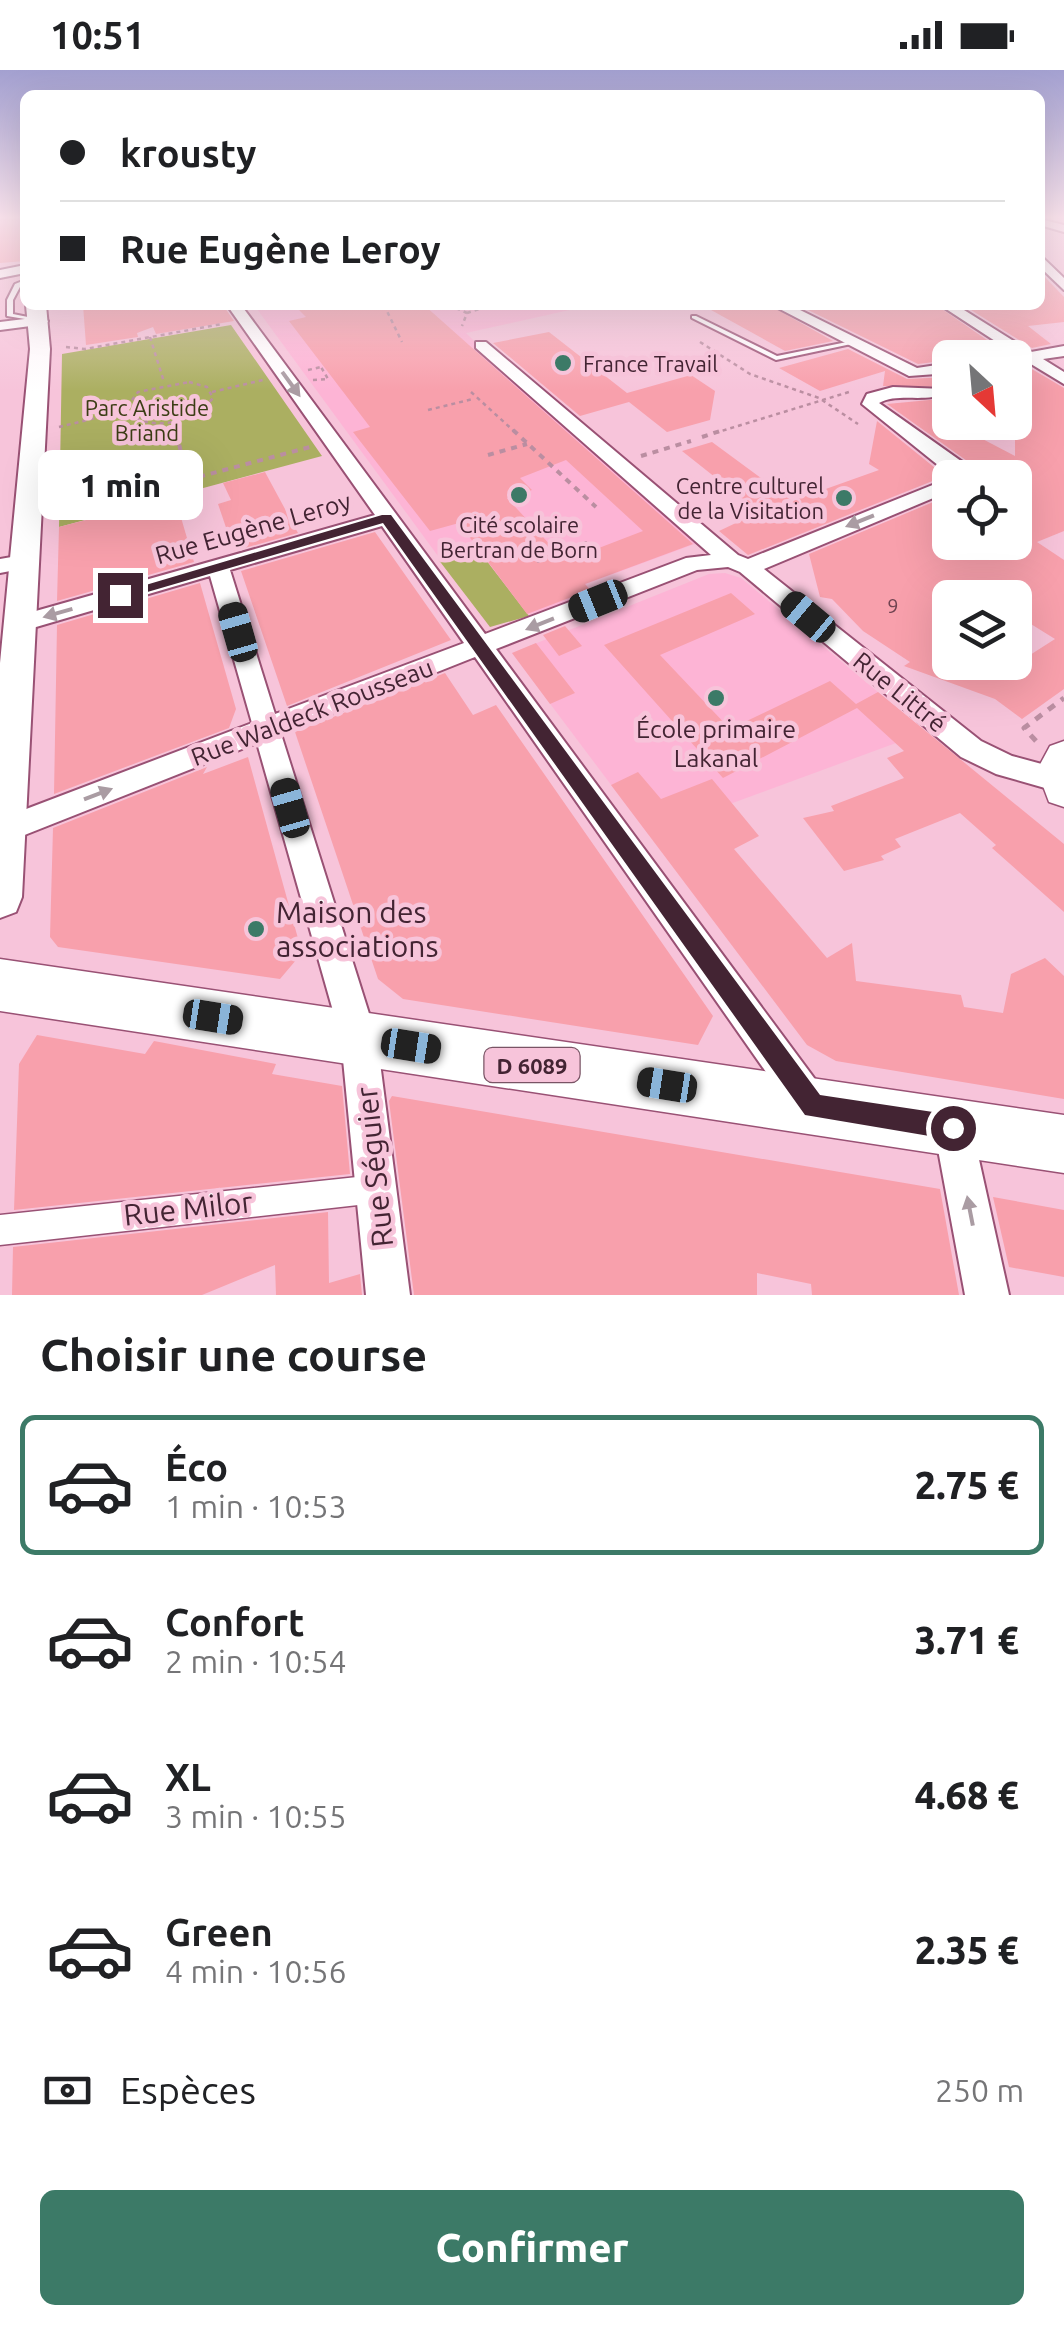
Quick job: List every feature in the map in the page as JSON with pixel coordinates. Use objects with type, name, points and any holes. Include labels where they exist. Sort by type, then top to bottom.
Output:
[{"type":"main road","points":[[0,897],[19,624],[12,563],[27,518],[42,320]]},
{"type":"main road","name":"D 6089","points":[[0,985],[1064,1144]]},
{"type":"street","points":[[788,310],[915,373],[932,386]]},
{"type":"street","points":[[954,310],[999,340]]},
{"type":"street","points":[[240,312],[813,1107]]},
{"type":"street","points":[[0,326],[42,320]]},
{"type":"street","name":"Rue Littré","points":[[482,345],[739,564],[971,750],[1006,766],[1057,769]]},
{"type":"street","points":[[1032,356],[1064,352]]},
{"type":"street","points":[[1032,364],[1064,379]]},
{"type":"street","points":[[915,373],[932,371]]},
{"type":"street","points":[[932,394],[893,392],[873,398],[870,404],[947,460]]},
{"type":"street","name":"Rue Waldeck Rousseau","points":[[7,829],[694,563],[739,564],[932,491]]},
{"type":"street","name":"Rue Eugène Leroy","points":[[19,624],[386,518]]},
{"type":"street","name":"Rue Séguier","points":[[218,566],[359,1039],[388,1295]]},
{"type":"street","points":[[953,1128],[987,1295]]},
{"type":"street","name":"Rue Milor","points":[[0,1230],[376,1189]]},
{"type":"lane","points":[[20,283],[10,300],[10,316],[42,320]]},
{"type":"lane","points":[[694,317],[776,358],[852,343]]},
{"type":"path","points":[[389,310],[402,342]]},
{"type":"path","points":[[460,310],[476,310]]},
{"type":"path","points":[[42,320],[85,349],[150,337],[240,312]]},
{"type":"path","points":[[462,326],[467,313]]},
{"type":"path","points":[[150,337],[164,383]]},
{"type":"path","points":[[694,338],[750,374],[822,400],[702,437]]},
{"type":"path","points":[[310,380],[328,379],[322,367],[311,369]]},
{"type":"path","points":[[124,412],[129,398],[164,383],[189,382],[212,392],[284,375]]},
{"type":"path","points":[[35,432],[124,412],[147,423],[174,421],[201,412],[213,398],[212,392]]},
{"type":"path","points":[[428,410],[472,396],[596,507]]},
{"type":"path","points":[[174,421],[186,480],[195,502]]},
{"type":"path","points":[[618,463],[690,440]]},
{"type":"path","points":[[27,518],[332,442]]},
{"type":"path","points":[[488,455],[527,444]]},
{"type":"path","points":[[538,561],[587,543]]},
{"type":"path","points":[[1057,769],[1024,728],[1064,698]]},
{"type":"shaded area","name":"Cité scolaire Bertran de Born","points":[[258,310],[570,310],[466,333],[575,438],[700,542],[586,584],[593,594],[490,627]]},
{"type":"shaded area","name":"École primaire Lakanal","points":[[709,574],[741,578],[926,732],[648,834],[512,653]]},
{"type":"green space","name":"Parc Aristide Briand","points":[[231,325],[322,456],[59,527],[62,354]]},
{"type":"green space","points":[[476,547],[529,616],[490,627],[438,559]]},
{"type":"building","points":[[1045,277],[1064,297],[1064,322],[1028,326],[1051,344],[1032,348],[1032,340],[1019,340],[971,310],[1045,310]]},
{"type":"building","points":[[83,310],[226,310],[234,321],[156,334],[153,327],[137,333],[138,337],[86,345]]},
{"type":"building","name":"Cité scolaire Bertran de Born","points":[[299,310],[430,310],[693,544],[585,584],[590,590],[527,614],[459,523],[430,531],[353,432],[370,427],[289,321],[306,317]],"holes":[[[566,460],[643,531],[565,561],[507,498],[532,490],[520,478]]]},
{"type":"building","points":[[711,310],[778,310],[833,341],[785,351]]},
{"type":"building","points":[[808,310],[943,310],[987,340],[932,340],[932,362],[918,364]]},
{"type":"building","points":[[549,332],[627,393],[691,375],[715,391],[710,420],[667,432],[629,402],[580,416],[493,343]]},
{"type":"building","points":[[848,349],[907,379],[932,378],[932,387],[883,386],[885,371],[820,391],[779,368]]},
{"type":"building","points":[[1032,369],[1064,388],[1064,531],[1037,542],[1064,560],[1064,689],[1022,719],[995,699],[943,680],[1032,680],[1032,654],[1055,639],[1032,625],[1032,580],[932,580],[932,676],[904,666],[910,662],[863,631],[832,599],[820,597],[809,554],[932,503],[932,560],[1032,560],[1032,460],[966,460],[938,440],[984,440],[1015,456],[1015,440],[1032,440]]},
{"type":"building","points":[[932,400],[932,436],[887,404]]},
{"type":"building","name":"Centre culturel de la Visitation","points":[[877,421],[932,465],[932,481],[748,555],[719,531],[759,512],[682,451],[712,442],[792,501],[879,470],[869,464]]},
{"type":"building","points":[[265,472],[298,533],[234,551],[218,504],[231,500],[223,483]]},
{"type":"building","points":[[175,497],[194,562],[57,601],[59,527]]},
{"type":"building","points":[[375,532],[451,640],[287,706],[241,571]]},
{"type":"building","points":[[200,583],[236,709],[229,728],[54,794],[57,625]]},
{"type":"building","points":[[731,593],[755,614],[660,655],[730,729],[830,681],[856,704],[878,692],[1064,844],[1064,912],[992,848],[996,845],[960,813],[895,839],[901,847],[881,856],[884,860],[844,871],[803,818],[834,811],[831,806],[904,778],[887,758],[904,751],[857,708],[723,778],[604,645]]},
{"type":"building","points":[[565,626],[582,646],[559,656],[543,635]]},
{"type":"building","points":[[536,643],[575,693],[550,704],[512,653]]},
{"type":"building","points":[[445,673],[473,715],[496,705],[713,1016],[698,1045],[403,999],[378,979],[295,732]]},
{"type":"building","points":[[248,757],[302,953],[280,979],[58,947],[50,937],[53,828],[207,767],[203,774]]},
{"type":"building","points":[[638,772],[661,799],[712,779],[759,836],[734,849],[827,958],[852,943],[856,981],[961,995],[964,1007],[1003,1013],[1011,974],[1045,958],[1064,976],[1064,1099],[836,1061],[807,1045],[611,785]]},
{"type":"building","points":[[37,1035],[145,1054],[154,1041],[276,1064],[272,1074],[342,1086],[350,1174],[14,1210],[19,1064]]},
{"type":"building","points":[[392,1096],[940,1189],[959,1295],[812,1295],[811,1284],[757,1273],[757,1295],[414,1295],[389,1101]]},
{"type":"building","points":[[993,1197],[1064,1210],[1064,1277],[1009,1267]]},
{"type":"building","points":[[328,1212],[329,1283],[360,1274],[362,1295],[276,1295],[275,1265],[202,1295],[12,1295],[13,1247]]},
{"type":"place","name":"France Travail","points":[[563,363]]},
{"type":"place","name":"Cité scolaire Bertran de Born","points":[[519,495]]},
{"type":"place","name":"Centre culturel de la Visitation","points":[[844,498]]},
{"type":"place","name":"École primaire Lakanal","points":[[716,698]]},
{"type":"place","name":"Maison des associations","points":[[256,929]]},
{"type":"route","points":[[120,595],[386,518],[813,1107],[953,1128]]}]
